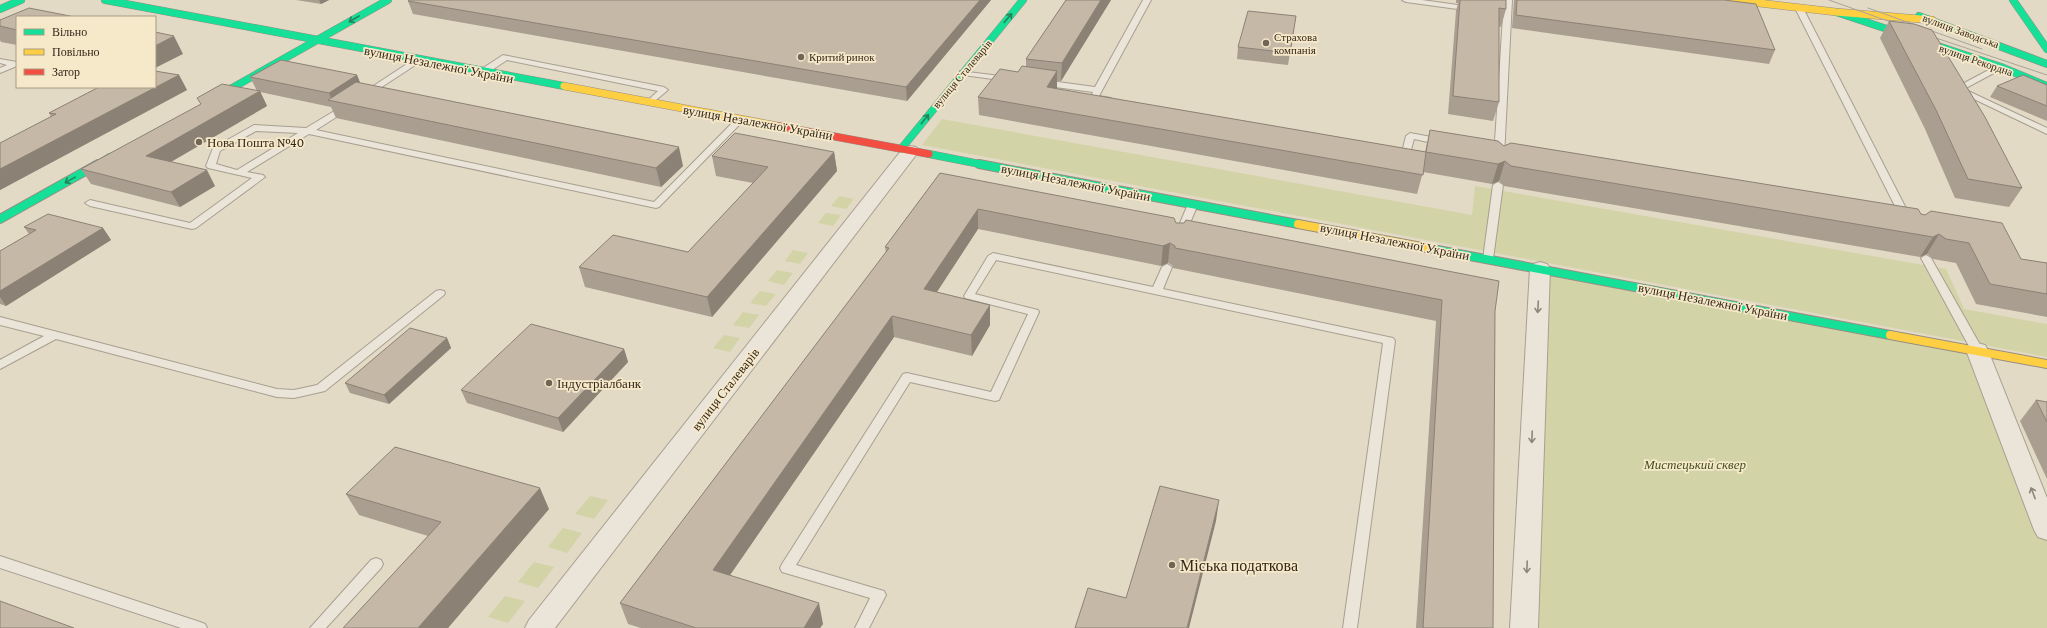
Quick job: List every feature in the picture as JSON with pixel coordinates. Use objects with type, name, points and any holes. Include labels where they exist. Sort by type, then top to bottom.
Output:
[{"type":"street","points":[[0,9],[22,0]]},
{"type":"street","name":"вулиця Незалежної України","points":[[105,0],[316,41],[1540,268],[2047,364]]},
{"type":"street","points":[[199,107],[388,0]]},
{"type":"street","name":"вулиця Сталеварів","points":[[539,628],[963,73],[1024,0]]},
{"type":"street","name":"вулиця Рекордна","points":[[1734,0],[1836,12],[1932,20]]},
{"type":"street","points":[[2013,0],[2047,49]]},
{"type":"street","name":"вулиця Заводська","points":[[1896,8],[1932,20],[2047,64]]},
{"type":"street","name":"вулиця Рекордна","points":[[1836,12],[2001,67],[2047,86]]},
{"type":"street","points":[[0,219],[116,154]]},
{"type":"street","points":[[1524,628],[1540,268]]},
{"type":"street","points":[[1977,350],[2047,530]]},
{"type":"lane","points":[[1118,102],[1094,98],[1147,0]]},
{"type":"lane","points":[[1406,0],[1476,9]]},
{"type":"lane","points":[[1500,154],[1504,13],[1508,0]]},
{"type":"lane","points":[[1799,8],[1912,223],[1891,216]]},
{"type":"lane","points":[[483,72],[506,57],[664,90],[650,102]]},
{"type":"lane","points":[[238,173],[308,131],[419,60]]},
{"type":"lane","points":[[0,61],[16,64]]},
{"type":"lane","points":[[0,71],[16,64]]},
{"type":"lane","points":[[2001,67],[1957,89],[2047,131]]},
{"type":"lane","points":[[963,73],[1016,80]]},
{"type":"lane","points":[[1030,82],[1098,90]]},
{"type":"lane","points":[[90,203],[192,226],[260,177],[211,166],[216,150],[254,128],[308,131],[656,205],[741,119]]},
{"type":"lane","points":[[1391,152],[1406,155],[1410,136],[1455,144]]},
{"type":"lane","points":[[1488,259],[1498,185]]},
{"type":"lane","points":[[1178,239],[1193,204]]},
{"type":"lane","points":[[862,628],[879,596],[787,568],[906,377],[995,397],[1034,312],[969,296],[993,256],[1389,341],[1350,628]]},
{"type":"lane","points":[[1926,258],[1977,350]]},
{"type":"lane","points":[[1157,291],[1167,267]]},
{"type":"lane","points":[[0,321],[277,393],[294,394],[321,388],[440,293]]},
{"type":"lane","points":[[0,366],[55,335]]},
{"type":"lane","points":[[0,562],[200,628]]},
{"type":"lane","points":[[317,628],[376,564]]},
{"type":"green space","points":[[942,119],[1472,215],[1475,186],[1946,269],[1964,309],[2047,324],[2047,357],[922,145]]},
{"type":"green space","points":[[839,196],[854,199],[846,209],[831,206]]},
{"type":"green space","points":[[826,213],[841,215],[833,226],[818,223]]},
{"type":"green space","points":[[793,250],[808,253],[800,264],[785,261]]},
{"type":"green space","name":"Мистецький сквер","points":[[1540,268],[1977,350],[2047,528],[2047,628],[1524,628]]},
{"type":"green space","points":[[777,270],[793,273],[784,285],[768,281]]},
{"type":"green space","points":[[760,291],[776,294],[766,306],[750,303]]},
{"type":"green space","points":[[743,312],[759,315],[749,328],[733,325]]},
{"type":"green space","points":[[724,335],[740,338],[730,352],[713,348]]},
{"type":"green space","points":[[590,496],[608,500],[594,519],[575,514]]},
{"type":"green space","points":[[563,528],[582,533],[567,553],[548,547]]},
{"type":"green space","points":[[534,562],[554,567],[538,588],[518,582]]},
{"type":"green space","points":[[505,596],[525,601],[508,623],[488,617]]},
{"type":"building","name":"Критий ринок","points":[[980,0],[906,87],[408,1]]},
{"type":"building","points":[[1066,0],[1101,0],[1062,63],[1026,59]]},
{"type":"building","points":[[1460,0],[1506,0],[1506,9],[1499,8],[1499,102],[1453,96]]},
{"type":"building","points":[[1517,0],[1724,0],[1756,4],[1775,50],[1516,15]]},
{"type":"building","points":[[29,8],[70,16],[16,16],[16,30],[0,26],[0,20]]},
{"type":"building","name":"Страхова компанія","points":[[1248,11],[1296,16],[1290,53],[1238,47]]},
{"type":"building","points":[[1889,21],[1914,24],[1932,30],[1985,117],[2022,188],[1968,179],[1936,110]]},
{"type":"building","points":[[156,32],[174,36],[156,45]]},
{"type":"building","points":[[281,60],[357,75],[329,93],[250,77]]},
{"type":"building","points":[[1022,66],[1057,71],[1047,87],[1426,152],[1423,175],[978,97],[1000,69],[1018,72]]},
{"type":"building","points":[[156,71],[179,75],[156,87]]},
{"type":"building","points":[[2023,75],[2047,85],[2047,106],[1997,86]]},
{"type":"building","points":[[356,82],[679,147],[656,168],[328,100]]},
{"type":"building","points":[[222,84],[260,91],[146,156],[207,170],[171,192],[81,169],[201,104],[197,98]]},
{"type":"building","points":[[97,88],[154,88],[0,169],[0,143],[56,114],[49,113]]},
{"type":"building","points":[[1430,130],[1498,141],[1504,146],[1511,143],[1918,209],[1921,214],[1925,215],[1931,211],[2002,223],[2021,259],[2047,263],[2047,294],[1990,284],[1969,243],[1946,239],[1939,234],[1933,237],[1511,166],[1505,161],[1498,164],[1426,152]]},
{"type":"building","points":[[735,133],[834,152],[707,297],[579,267],[613,235],[688,252],[768,167],[712,156]]},
{"type":"building","points":[[940,173],[1174,218],[1176,223],[1184,223],[1186,220],[1499,281],[1495,311],[1493,628],[1423,628],[1442,300],[1175,248],[1175,246],[1170,243],[1163,246],[978,209],[924,289],[990,305],[971,335],[892,316],[713,570],[819,603],[804,628],[696,628],[620,603],[889,248],[885,247]]},
{"type":"building","points":[[48,214],[103,228],[0,291],[0,251],[36,230],[24,227]]},
{"type":"building","name":"Індустріалбанк","points":[[531,324],[624,349],[558,418],[461,390]]},
{"type":"building","points":[[410,328],[447,338],[384,395],[345,383]]},
{"type":"building","points":[[2036,400],[2047,402],[2047,422]]},
{"type":"building","points":[[395,447],[540,488],[418,628],[343,628],[441,522],[346,494]]},
{"type":"building","name":"Міська податкова","points":[[1160,486],[1219,500],[1187,628],[1075,628],[1088,588],[1126,598]]},
{"type":"building","points":[[0,601],[74,628],[0,628]]},
{"type":"tram line","points":[[1829,0],[1899,25]]},
{"type":"tram line","points":[[1868,8],[1982,49]]},
{"type":"tram line","points":[[1927,35],[2047,75]]},
{"type":"traffic: fast","points":[[0,9],[21,0]]},
{"type":"traffic: fast","points":[[105,0],[564,86]]},
{"type":"traffic: fast","points":[[209,101],[388,0]]},
{"type":"traffic: fast","points":[[901,149],[1023,0]]},
{"type":"traffic: fast","points":[[2013,0],[2047,49]]},
{"type":"traffic: fast","points":[[1836,12],[2001,67],[2047,86]]},
{"type":"traffic: fast","points":[[1919,16],[2047,64]]},
{"type":"traffic: fast","points":[[929,154],[1298,224]]},
{"type":"traffic: fast","points":[[0,219],[110,157]]},
{"type":"traffic: fast","points":[[1427,248],[1890,335]]},
{"type":"traffic: slow","points":[[1733,0],[1836,12],[1932,20]]},
{"type":"traffic: slow","points":[[564,86],[778,126]]},
{"type":"traffic: slow","points":[[1298,224],[1427,248]]},
{"type":"traffic: slow","points":[[1890,335],[2047,364]]},
{"type":"traffic: jam","points":[[778,126],[929,154]]},
{"type":"place","name":"Страхова компанія","points":[[1266,43]]},
{"type":"place","name":"Критий ринок","points":[[801,57]]},
{"type":"place","name":"Нова Пошта №40","points":[[199,142]]},
{"type":"place","name":"Індустріалбанк","points":[[549,383]]},
{"type":"place","name":"Міська податкова","points":[[1172,565]]}]
